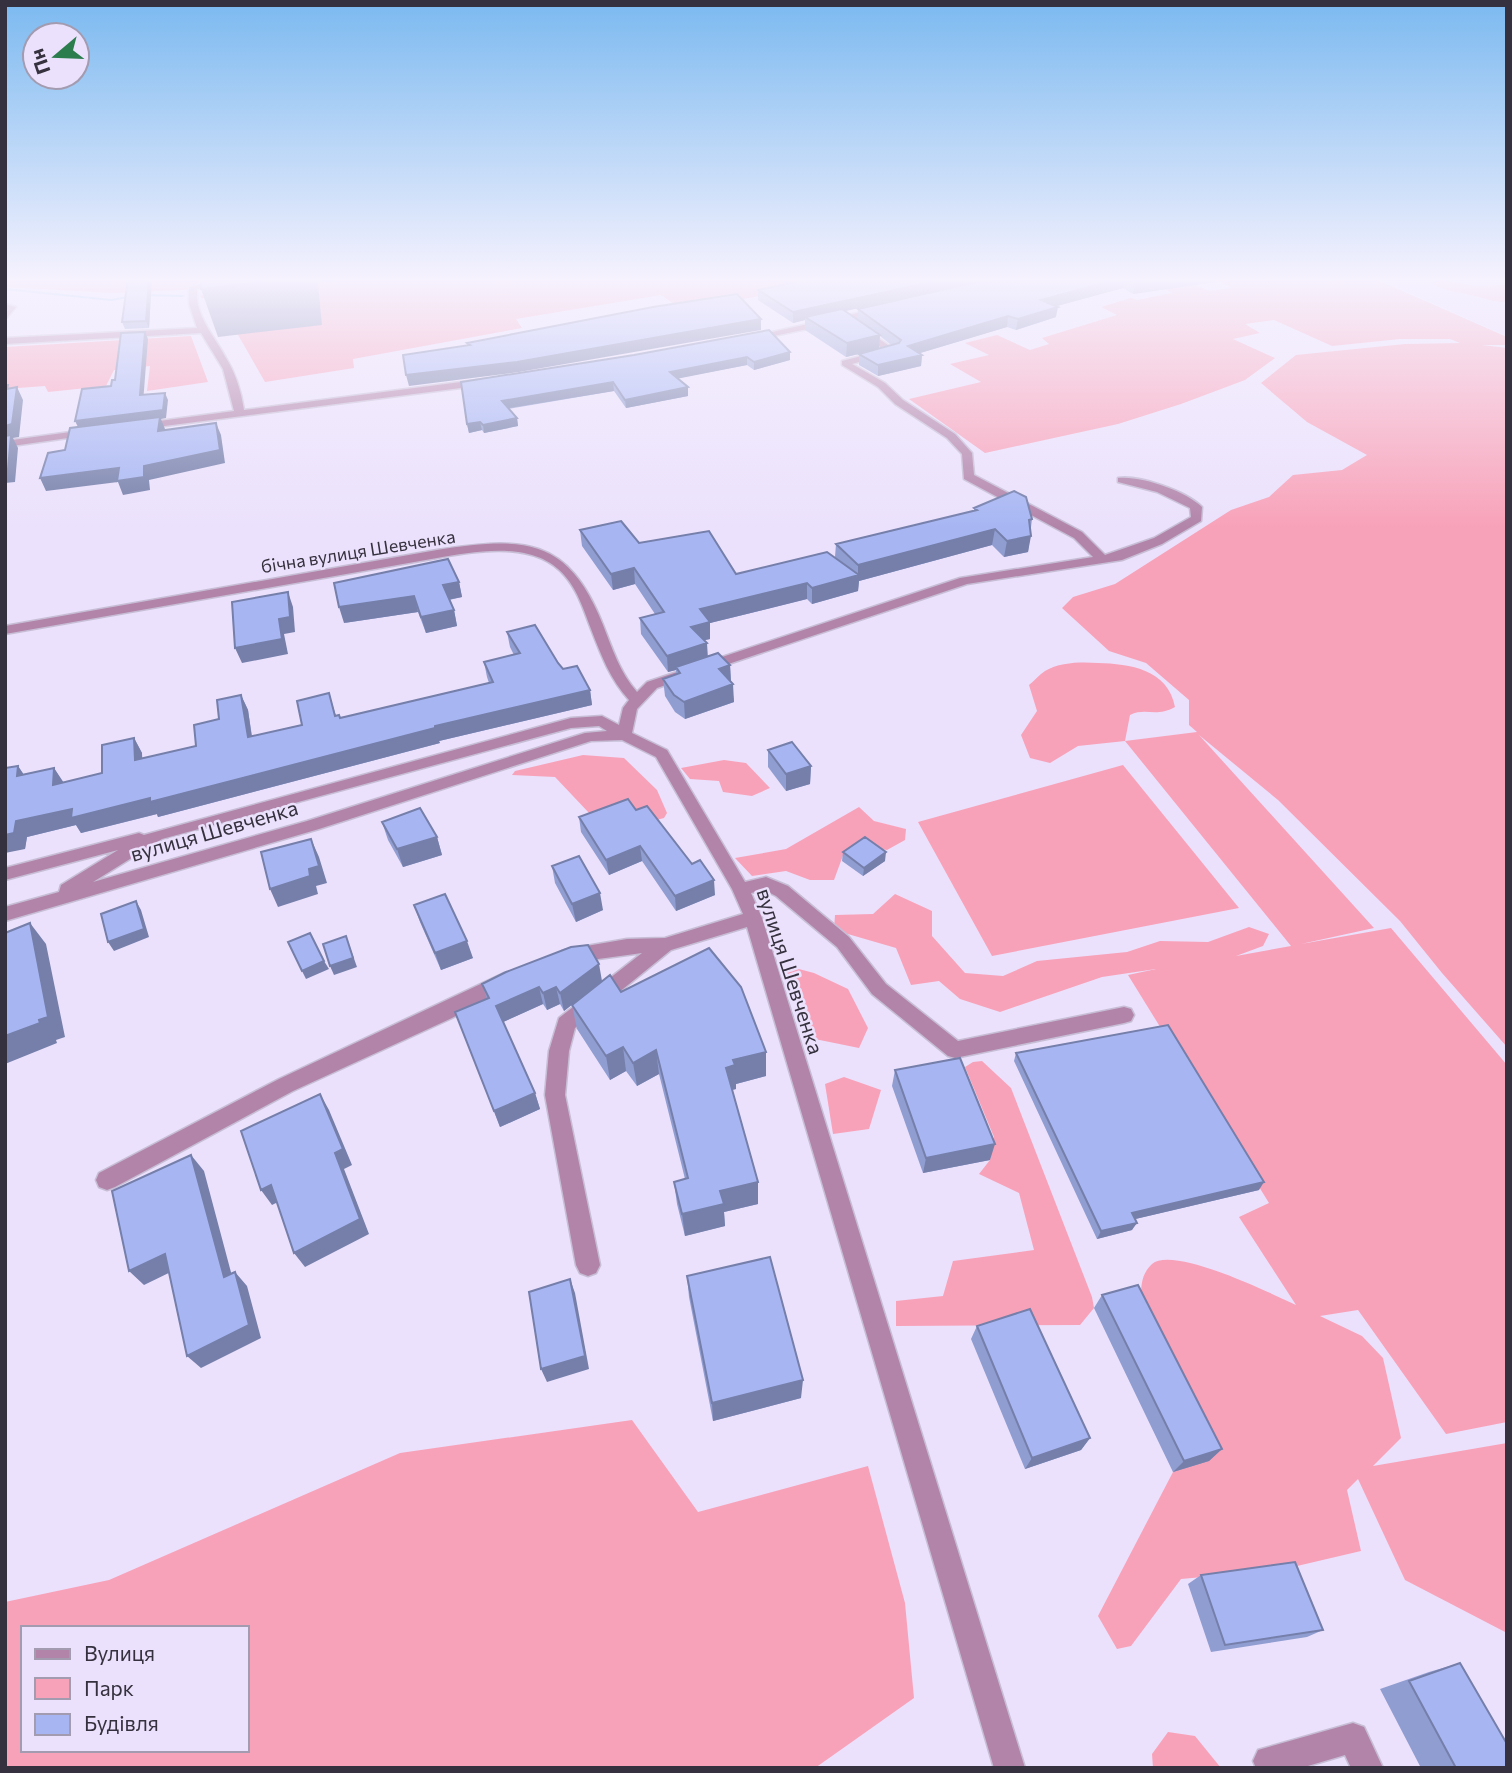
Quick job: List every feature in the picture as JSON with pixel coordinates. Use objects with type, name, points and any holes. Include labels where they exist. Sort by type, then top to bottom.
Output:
[{"type":"street","points":[[224,361],[239,401],[239,413]]},
{"type":"street","points":[[854,361],[845,363],[861,376],[885,387],[899,402],[951,436],[967,453],[968,477],[1078,534],[1102,559]]},
{"type":"street","points":[[133,427],[492,381]]},
{"type":"street","points":[[5,444],[107,430]]},
{"type":"street","points":[[5,873],[571,723],[602,721],[624,735],[630,708],[652,685],[965,581],[1118,557],[1158,541],[1197,518],[1196,507],[1183,497],[1148,485],[1122,480]]},
{"type":"street","name":"бічна вулиця Шевченка","points":[[5,630],[456,553],[506,548],[535,551],[556,561],[571,576],[623,688],[636,699]]},
{"type":"street","name":"вулиця Шевченка","points":[[5,914],[313,825],[590,736],[624,735],[662,754],[741,888],[753,918],[1010,1768]]},
{"type":"street","points":[[46,902],[156,835]]},
{"type":"street","points":[[741,888],[766,883],[782,891],[843,942],[878,989],[954,1051],[1124,1015]]},
{"type":"street","points":[[551,962],[573,955],[627,946],[666,945],[753,918]]},
{"type":"street","points":[[587,1265],[555,1095],[559,1051],[566,1024],[666,945]]},
{"type":"street","points":[[107,1180],[286,1085],[445,1012],[521,973]]},
{"type":"street","points":[[1269,1761],[1353,1738],[1368,1768]]},
{"type":"green space","points":[[5,361],[200,361],[208,382],[147,391],[150,366],[114,370],[106,386],[48,392],[45,386],[5,389]]},
{"type":"green space","points":[[253,361],[353,361],[354,368],[265,382]]},
{"type":"green space","points":[[964,361],[1271,361],[1245,380],[1181,404],[1118,424],[985,453],[909,399],[981,382],[950,364]]},
{"type":"green space","points":[[1289,361],[1507,361],[1507,1047],[1400,921],[1278,800],[1199,735],[1374,928],[1301,944],[1391,928],[1507,1065],[1507,1422],[1446,1434],[1358,1310],[1320,1316],[1362,1336],[1383,1358],[1401,1438],[1373,1466],[1507,1443],[1507,1633],[1405,1580],[1358,1479],[1347,1490],[1361,1551],[1280,1570],[1181,1579],[1131,1646],[1117,1649],[1098,1616],[1173,1472],[1141,1304],[1143,1278],[1152,1264],[1163,1260],[1180,1261],[1223,1273],[1296,1305],[1239,1217],[1269,1203],[1128,975],[1156,969],[1102,977],[1000,1012],[960,999],[939,981],[911,985],[896,948],[834,930],[835,915],[873,914],[895,894],[932,911],[932,936],[965,973],[1003,976],[1037,961],[1127,952],[1160,941],[1208,942],[1249,927],[1269,934],[1263,946],[1236,956],[1291,946],[1125,741],[1197,732],[1189,725],[1189,700],[1146,663],[1109,651],[1062,608],[1073,597],[1115,584],[1231,510],[1269,497],[1293,475],[1342,470],[1367,455],[1307,422],[1261,383]]},
{"type":"green space","points":[[1064,664],[1123,665],[1146,671],[1165,684],[1175,707],[1162,712],[1130,715],[1125,741],[1078,746],[1050,763],[1030,758],[1021,735],[1037,711],[1029,685],[1051,668]]},
{"type":"green space","points":[[583,755],[624,758],[657,790],[667,813],[664,818],[649,822],[590,814],[555,777],[512,775],[515,771]]},
{"type":"green space","points":[[724,760],[746,763],[770,788],[752,796],[723,792],[719,781],[690,779],[681,768]]},
{"type":"green space","points":[[1123,765],[1239,908],[992,956],[918,822]]},
{"type":"green space","points":[[859,807],[874,821],[906,829],[905,840],[887,850],[864,846],[845,850],[834,880],[810,880],[786,871],[752,876],[735,858],[786,849]]},
{"type":"green space","points":[[795,968],[814,973],[848,989],[868,1028],[859,1048],[805,1037],[787,972]]},
{"type":"green space","points":[[982,1061],[1011,1088],[1092,1297],[1094,1308],[1080,1325],[896,1326],[896,1301],[943,1296],[953,1261],[1034,1250],[1019,1193],[979,1174],[990,1160],[994,1137],[965,1067]]},
{"type":"green space","points":[[844,1077],[881,1090],[869,1129],[833,1134],[825,1084]]},
{"type":"green space","points":[[632,1420],[698,1512],[868,1466],[905,1603],[914,1698],[815,1768],[5,1768],[5,1602],[109,1580],[400,1453]]},
{"type":"green space","points":[[1168,1732],[1195,1736],[1221,1768],[1153,1768],[1152,1754]]},
{"type":"building","points":[[117,361],[143,361],[140,395],[165,393],[163,410],[75,421],[82,389],[111,386],[112,380],[115,380]]},
{"type":"building","points":[[404,361],[524,361],[517,362],[406,375]]},
{"type":"building","points":[[597,361],[728,361],[670,372],[688,387],[625,400],[613,382],[502,401],[517,418],[483,425],[480,422],[467,424],[461,382]]},
{"type":"building","points":[[871,361],[897,361],[878,365]]},
{"type":"building","points":[[5,385],[8,385],[7,389],[17,387],[12,424],[5,426]]},
{"type":"building","points":[[160,417],[158,431],[216,423],[220,450],[144,466],[144,477],[117,481],[119,468],[40,478],[48,453],[65,450],[70,428]]},
{"type":"building","points":[[11,435],[8,469],[5,469],[5,436]]},
{"type":"building","points":[[1014,491],[1026,497],[1032,519],[1029,520],[1031,536],[1007,541],[995,529],[858,565],[836,544],[977,510],[974,508]]},
{"type":"building","points":[[621,521],[639,543],[709,531],[736,574],[827,552],[859,575],[812,588],[807,583],[700,609],[710,622],[691,627],[707,643],[667,656],[640,618],[664,612],[634,568],[611,574],[580,530]]},
{"type":"building","points":[[448,559],[459,582],[443,585],[454,610],[421,617],[414,596],[339,607],[334,583]]},
{"type":"building","points":[[288,592],[290,617],[279,619],[282,639],[235,648],[232,602]]},
{"type":"building","points":[[535,625],[563,669],[577,666],[590,690],[435,726],[150,802],[150,798],[71,818],[72,809],[16,821],[14,833],[5,835],[5,768],[18,766],[17,776],[54,768],[53,785],[102,773],[102,745],[134,738],[135,760],[196,746],[194,725],[219,719],[217,700],[241,695],[248,737],[302,725],[297,701],[329,693],[335,716],[339,715],[340,718],[493,682],[484,662],[520,653],[507,632]]},
{"type":"building","points":[[718,653],[730,665],[719,669],[733,684],[684,702],[674,695],[663,679],[680,673],[676,667]]},
{"type":"building","points":[[792,742],[811,766],[786,774],[768,750]]},
{"type":"building","points":[[628,799],[636,810],[647,806],[692,864],[700,860],[714,880],[675,896],[640,846],[606,860],[579,817]]},
{"type":"building","points":[[420,808],[437,837],[397,849],[382,822]]},
{"type":"building","points":[[865,837],[886,852],[864,868],[843,852]]},
{"type":"building","points":[[311,839],[319,866],[309,869],[310,876],[270,889],[261,852]]},
{"type":"building","points":[[579,856],[600,893],[572,904],[552,866]]},
{"type":"building","points":[[445,894],[467,941],[435,953],[414,905]]},
{"type":"building","points":[[136,901],[144,929],[108,942],[101,914]]},
{"type":"building","points":[[30,923],[48,1017],[39,1020],[40,1023],[5,1036],[5,933]]},
{"type":"building","points":[[310,933],[324,961],[302,971],[288,942]]},
{"type":"building","points":[[346,936],[353,958],[330,966],[323,944]]},
{"type":"building","points":[[588,945],[599,964],[560,993],[556,987],[543,993],[539,987],[496,1006],[535,1093],[494,1111],[455,1012],[489,998],[482,984],[571,947]]},
{"type":"building","points":[[709,948],[741,987],[766,1052],[733,1060],[735,1065],[726,1068],[758,1182],[720,1191],[724,1204],[682,1214],[674,1182],[688,1178],[656,1050],[633,1063],[623,1047],[606,1056],[572,1005],[610,975],[621,992]]},
{"type":"building","points":[[1168,1025],[1264,1182],[1132,1213],[1137,1223],[1101,1231],[1016,1053]]},
{"type":"building","points":[[960,1058],[995,1144],[926,1158],[895,1070]]},
{"type":"building","points":[[320,1094],[343,1149],[335,1153],[360,1219],[294,1253],[271,1185],[261,1190],[241,1131]]},
{"type":"building","points":[[191,1155],[224,1277],[235,1272],[249,1325],[187,1356],[165,1254],[129,1271],[112,1191]]},
{"type":"building","points":[[770,1257],[803,1380],[712,1403],[687,1276]]},
{"type":"building","points":[[570,1279],[585,1356],[541,1369],[529,1292]]},
{"type":"building","points":[[1138,1285],[1222,1449],[1184,1461],[1102,1295]]},
{"type":"building","points":[[1030,1309],[1090,1438],[1032,1458],[977,1326]]},
{"type":"building","points":[[1295,1562],[1323,1630],[1225,1645],[1201,1575]]},
{"type":"building","points":[[1460,1663],[1507,1744],[1507,1768],[1456,1768],[1409,1681]]}]
